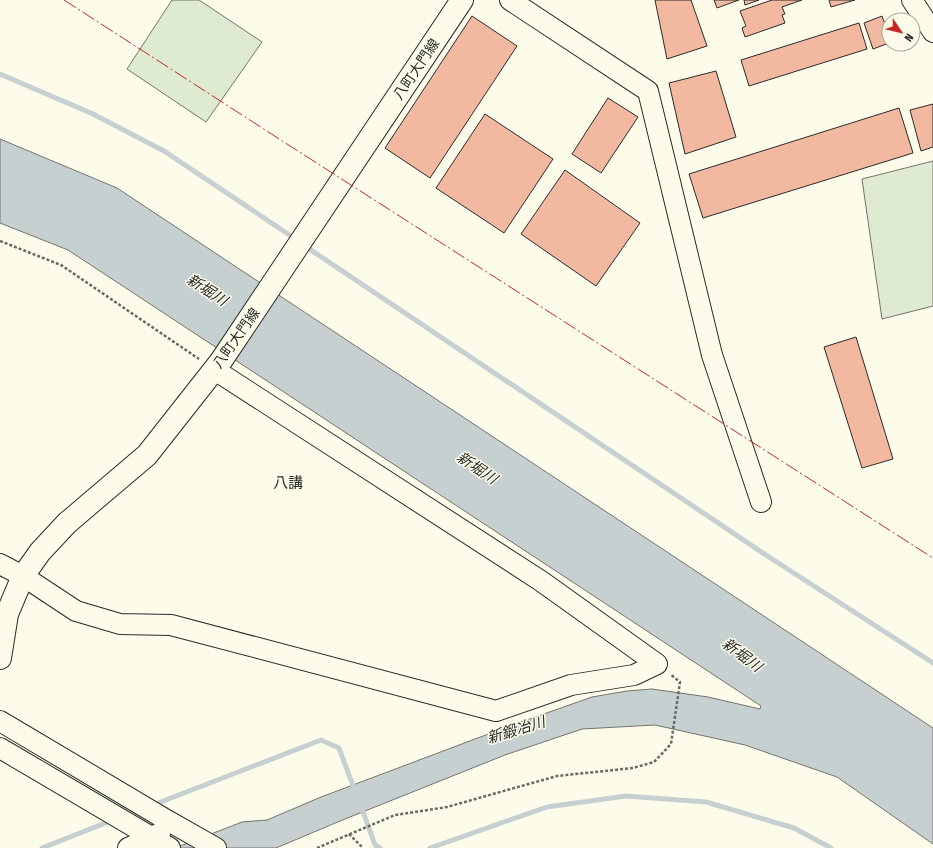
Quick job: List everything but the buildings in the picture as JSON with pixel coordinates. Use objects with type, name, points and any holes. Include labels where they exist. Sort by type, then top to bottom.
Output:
[{"type":"main road","name":"八町大門線","points":[[0,658],[7,614],[24,576],[40,552],[67,523],[147,455],[218,366],[462,0]]},
{"type":"street","points":[[510,0],[648,91],[712,355],[762,502]]},
{"type":"street","points":[[912,0],[933,32]]},
{"type":"street","points":[[0,564],[24,576],[76,611],[120,624],[171,625],[496,711],[571,685],[634,675],[657,664],[541,581],[218,366]]},
{"type":"street","points":[[0,721],[216,848]]},
{"type":"street","points":[[0,748],[156,840]]},
{"type":"street","points":[[128,848],[156,840],[177,826]]},
{"type":"path","points":[[0,241],[61,265],[218,366]]},
{"type":"path","points":[[317,848],[395,815],[447,806],[557,776],[633,768],[654,762],[671,744],[680,682],[657,664]]},
{"type":"path","points":[[349,834],[363,848]]},
{"type":"green space","points":[[172,0],[199,0],[262,42],[206,122],[127,69]]},
{"type":"green space","points":[[933,161],[933,306],[882,319],[862,179]]},
{"type":"water","points":[[0,139],[117,188],[933,728],[933,844],[837,777],[745,745],[655,725],[582,729],[505,755],[276,848],[175,848],[242,822],[267,820],[321,797],[507,727],[592,697],[627,691],[652,689],[708,697],[760,709],[761,706],[68,250],[0,223]]},
{"type":"waterway","points":[[0,74],[93,114],[164,151],[297,240]]},
{"type":"waterway","points":[[305,246],[769,557],[933,663]]},
{"type":"waterway","points":[[153,805],[321,740],[339,748],[355,791]]},
{"type":"waterway","points":[[430,848],[547,807],[626,796],[706,802],[794,828],[831,848]]},
{"type":"waterway","points":[[361,806],[375,845],[380,848]]},
{"type":"waterway","points":[[42,848],[113,820]]},
{"type":"power","points":[[64,0],[933,558]]},
{"type":"district","name":"八講","points":[[288,483]]},
{"type":"water label","name":"新堀川","points":[[207,290]]},
{"type":"water label","name":"新堀川","points":[[477,468]]},
{"type":"water label","name":"新堀川","points":[[742,655]]},
{"type":"water label","name":"新鍛冶川","points":[[516,730]]}]
